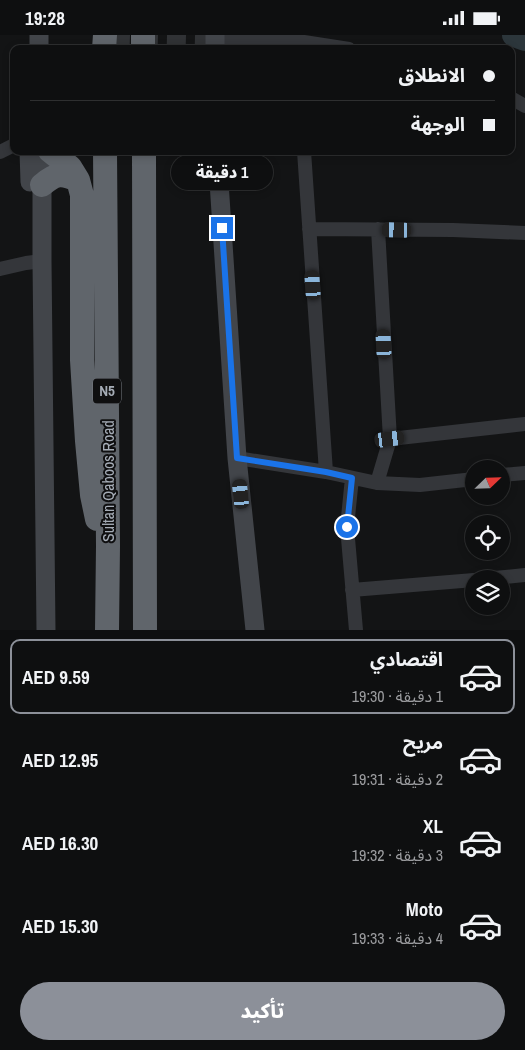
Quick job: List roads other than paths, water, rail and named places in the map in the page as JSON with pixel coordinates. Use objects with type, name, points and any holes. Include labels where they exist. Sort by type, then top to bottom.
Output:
[{"type":"highway","points":[[55,155],[70,167],[78,180],[82,195],[82,360],[87,441],[92,495],[96,515],[108,546]]},
{"type":"highway","name":"Sultan Qaboos Road","points":[[105,155],[107,630]]},
{"type":"highway","name":"N5","points":[[144,155],[145,630]]},
{"type":"highway","points":[[42,185],[51,177],[64,174],[78,180]]},
{"type":"street","points":[[215,41],[298,45]]},
{"type":"street","points":[[29,155],[33,241],[42,261]]},
{"type":"street","points":[[42,155],[46,630]]},
{"type":"street","points":[[216,155],[237,458],[255,630]]},
{"type":"street","points":[[304,155],[326,472]]},
{"type":"street","points":[[309,229],[453,230],[525,233]]},
{"type":"street","points":[[376,483],[390,439],[378,229]]},
{"type":"street","points":[[0,269],[42,261]]},
{"type":"street","points":[[390,439],[525,423]]},
{"type":"street","points":[[237,458],[326,472],[376,483],[420,485],[465,480]]},
{"type":"street","points":[[510,474],[525,473]]},
{"type":"street","points":[[352,478],[347,527],[356,630]]},
{"type":"street","points":[[510,576],[525,575]]},
{"type":"street","points":[[352,590],[465,581]]},
{"type":"waterway","points":[[514,35],[525,39]]},
{"type":"tunnel","points":[[111,35],[215,38]]}]
